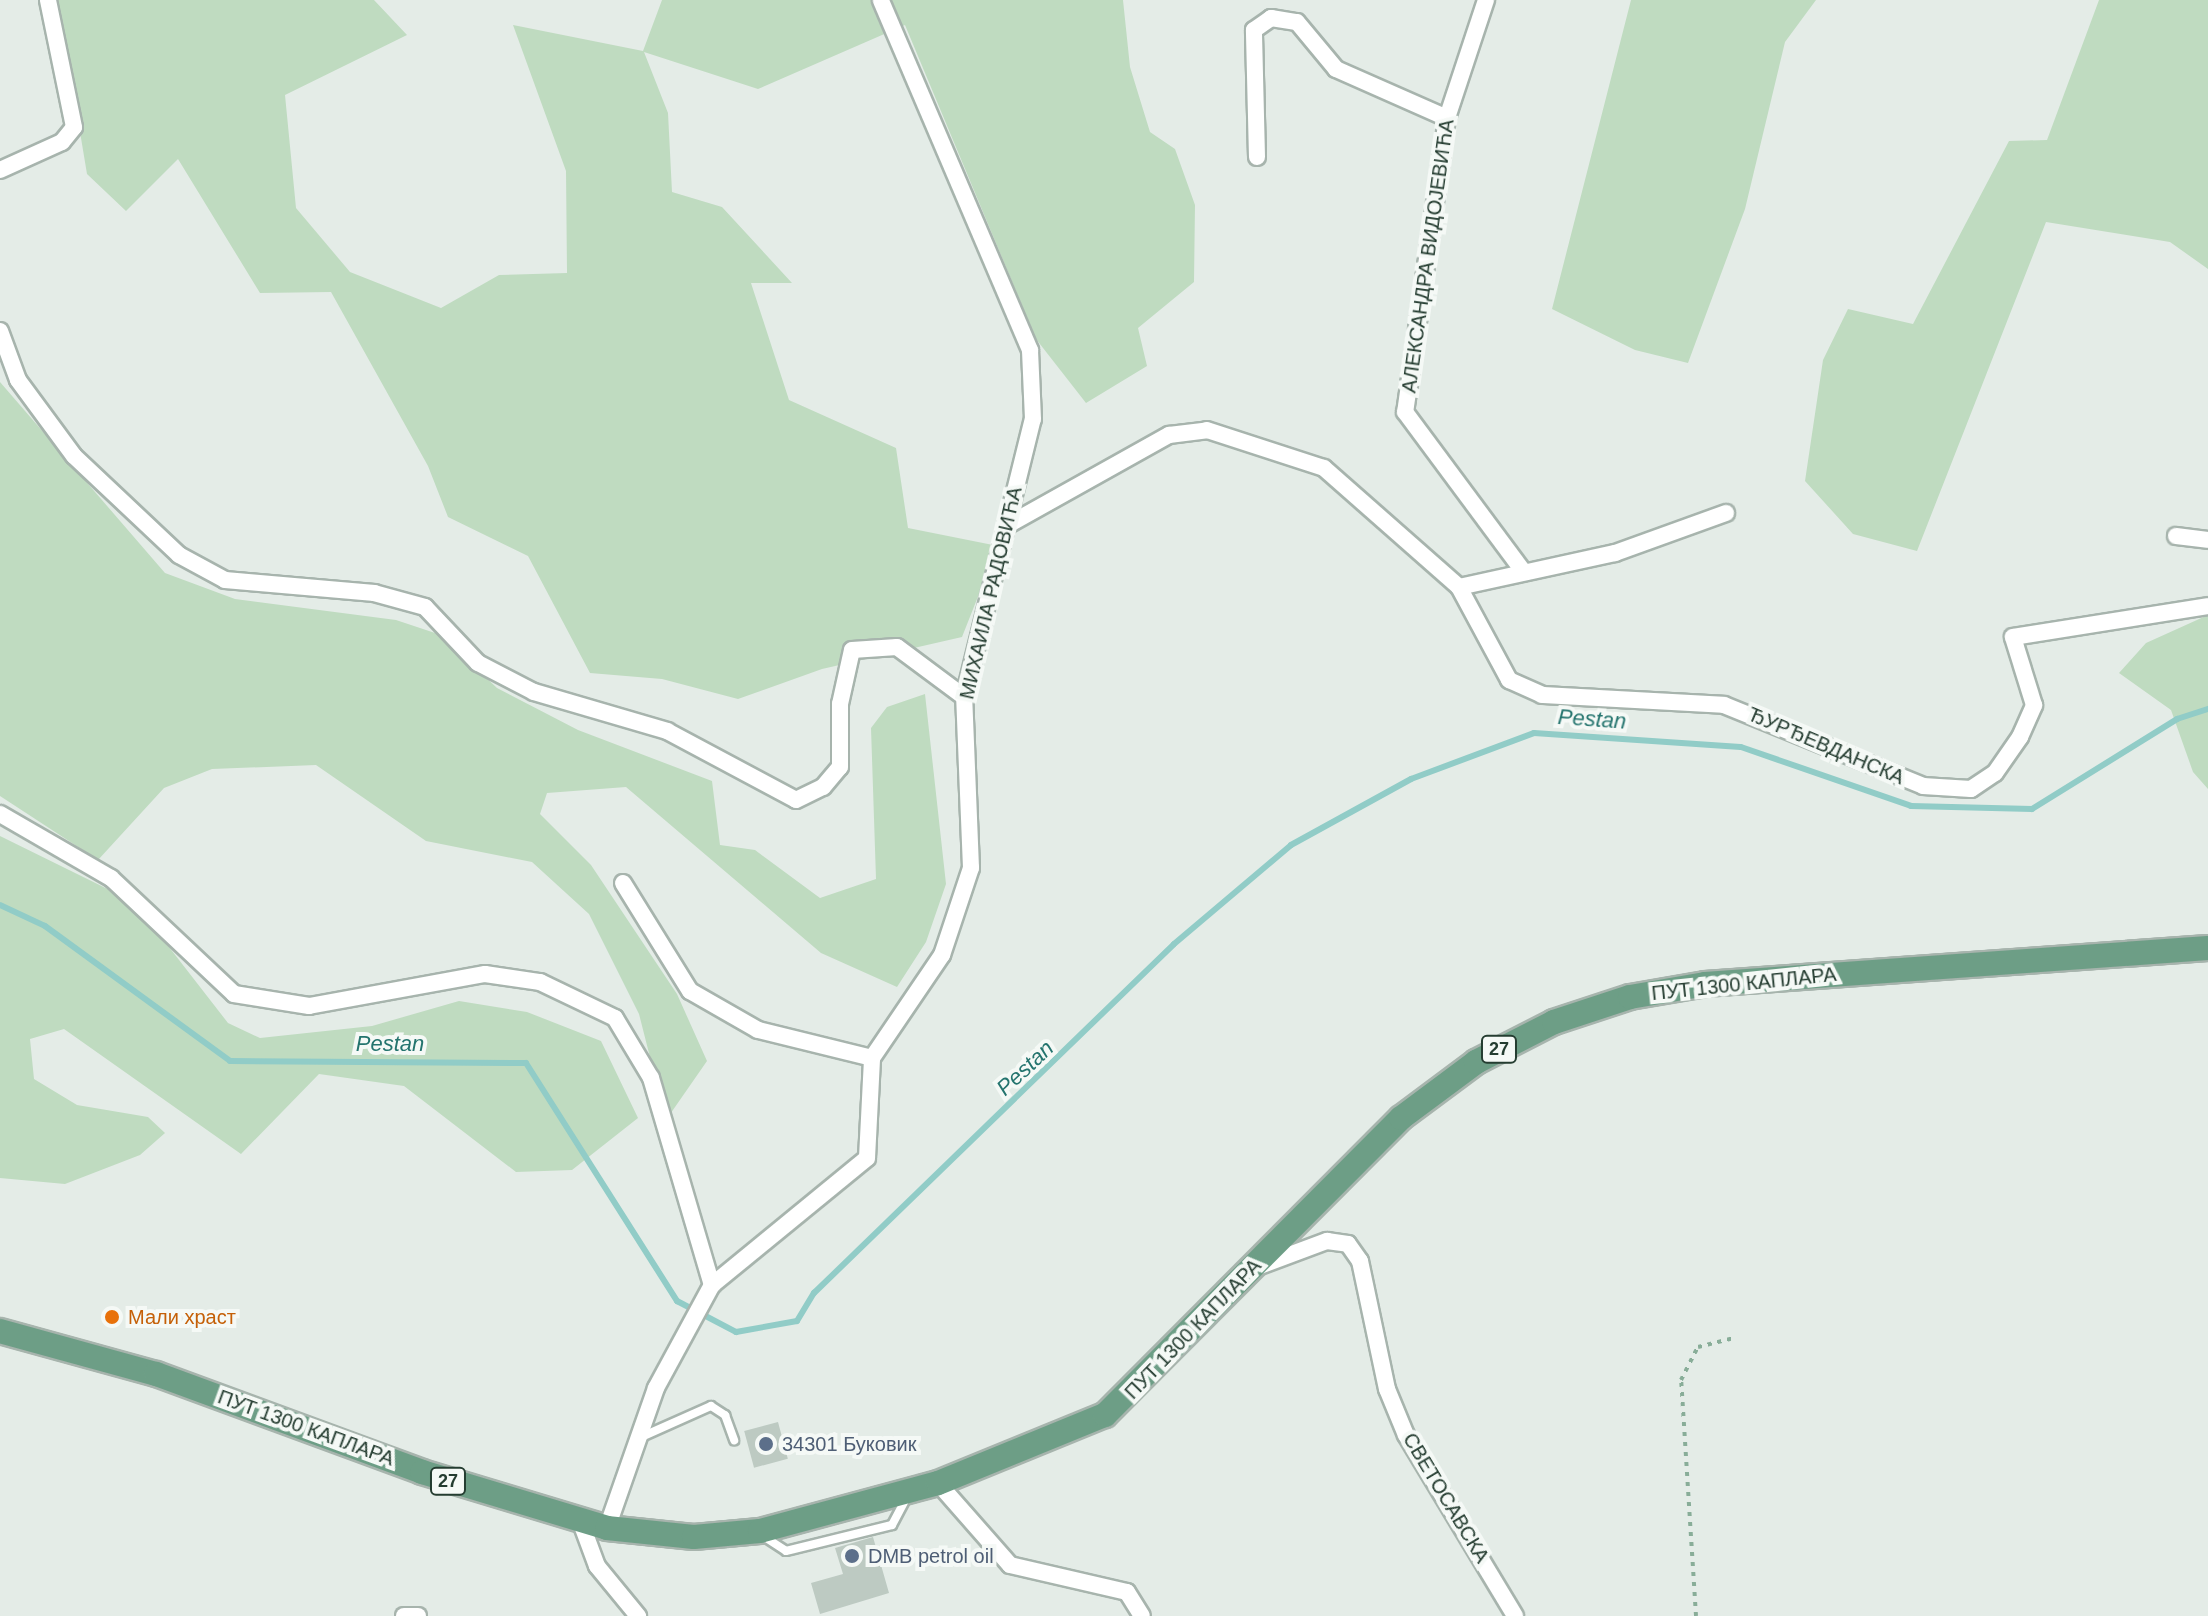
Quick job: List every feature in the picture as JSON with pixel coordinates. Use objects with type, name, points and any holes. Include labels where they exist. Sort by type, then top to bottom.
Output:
[{"type":"main road","name":"ПУТ 1300 КАПЛАРА","points":[[0,1331],[156,1374],[422,1472],[607,1528],[694,1537],[760,1531],[938,1483],[1054,1442],[1105,1415],[1446,1082],[1528,1034],[1604,1005],[1705,984],[2208,948]]},
{"type":"street","points":[[0,170],[62,142],[74,127],[48,0]]},
{"type":"street","name":"МИХАИЛА РАДОВИЋА","points":[[872,1058],[942,955],[971,868],[964,697],[1033,419],[1030,350],[881,0]]},
{"type":"street","name":"АЛЕКСАНДРА ВИДОЈЕВИЋА","points":[[1480,4],[1447,118],[1405,412],[1524,572]]},
{"type":"street","points":[[1257,157],[1254,30],[1271,18],[1297,22],[1336,69],[1447,118]]},
{"type":"street","points":[[0,331],[18,380],[74,456],[179,555],[225,580],[374,593],[425,607],[478,663],[534,692],[667,731],[796,800],[823,787],[840,767],[840,704],[852,650],[897,647],[964,697]]},
{"type":"street","name":"ЂУРЂЕВДАНСКА","points":[[1006,526],[1169,435],[1207,430],[1324,468],[1459,587],[1509,680],[1542,695],[1724,705],[1923,786],[1971,789],[1995,773],[2034,705],[2013,637],[2208,606]]},
{"type":"street","points":[[1459,587],[1615,553],[1726,513]]},
{"type":"street","points":[[2176,536],[2208,540]]},
{"type":"street","points":[[0,814],[111,878],[234,994],[309,1006],[485,974],[540,982],[615,1018],[651,1078],[712,1285]]},
{"type":"street","points":[[607,1528],[674,1347],[712,1285],[867,1158],[872,1058],[758,1030],[690,991],[623,883]]},
{"type":"street","name":"СВЕТОСАВСКА","points":[[1252,1269],[1327,1241],[1348,1244],[1360,1261],[1387,1389],[1406,1435],[1515,1616]]},
{"type":"street","points":[[938,1483],[1010,1565],[1127,1592],[1142,1616]]},
{"type":"street","points":[[580,1520],[597,1566],[638,1616]]},
{"type":"street","points":[[404,1616],[418,1616]]},
{"type":"lane","points":[[638,1438],[711,1406],[725,1415],[734,1440]]},
{"type":"path","points":[[1696,1616],[1681,1380],[1688,1355],[1698,1347],[1734,1338]]},
{"type":"green space","points":[[58,0],[374,0],[407,35],[285,95],[296,208],[350,272],[441,308],[499,275],[567,273],[566,171],[513,25],[643,51],[662,0],[1123,0],[1130,67],[1150,132],[1175,149],[1195,205],[1194,282],[1138,328],[1147,366],[1086,403],[1036,339],[905,25],[758,89],[644,52],[668,113],[672,192],[722,207],[792,283],[751,283],[789,400],[896,448],[908,528],[998,546],[962,637],[822,669],[738,699],[662,679],[590,673],[528,556],[448,517],[428,466],[331,292],[260,293],[178,159],[126,211],[87,174]]},
{"type":"green space","points":[[1631,0],[1816,0],[1785,42],[1745,209],[1688,363],[1635,350],[1552,309]]},
{"type":"green space","points":[[2099,0],[2208,0],[2208,269],[2170,242],[2046,222],[1917,551],[1853,534],[1805,481],[1823,360],[1848,309],[1913,324],[2009,141],[2047,140]]},
{"type":"green space","points":[[0,382],[165,573],[235,599],[396,620],[441,635],[497,688],[578,730],[712,781],[720,845],[755,850],[820,898],[876,879],[871,728],[887,707],[925,694],[946,884],[926,942],[897,987],[821,953],[626,787],[547,793],[540,814],[591,865],[677,994],[707,1061],[666,1120],[639,1014],[589,914],[532,862],[426,841],[316,765],[212,769],[164,788],[98,860],[0,796]]},
{"type":"green space","points":[[2208,615],[2208,789],[2193,772],[2171,710],[2119,673],[2146,643]]},
{"type":"green space","points":[[0,836],[134,902],[228,1023],[260,1038],[372,1026],[459,1001],[527,1012],[601,1041],[638,1118],[572,1170],[516,1172],[404,1086],[319,1074],[241,1154],[64,1029],[30,1039],[34,1079],[77,1105],[148,1117],[165,1133],[140,1155],[65,1184],[0,1178]]},
{"type":"building","points":[[778,1422],[788,1459],[754,1468],[744,1431]]},
{"type":"building","points":[[873,1537],[889,1593],[820,1614],[811,1583],[843,1574],[835,1548]]},
{"type":"waterway","name":"Pestan","points":[[0,905],[45,926],[230,1061],[526,1063],[677,1301],[736,1332],[797,1321],[814,1293],[1174,944],[1291,845],[1411,779],[1534,733],[1741,747],[1911,806],[2032,809],[2177,719],[2208,709]]},
{"type":"place","name":"Мали храст","points":[[112,1317]]},
{"type":"place","name":"34301 Буковик","points":[[766,1444]]},
{"type":"place","name":"DMB petrol oil","points":[[852,1556]]}]
